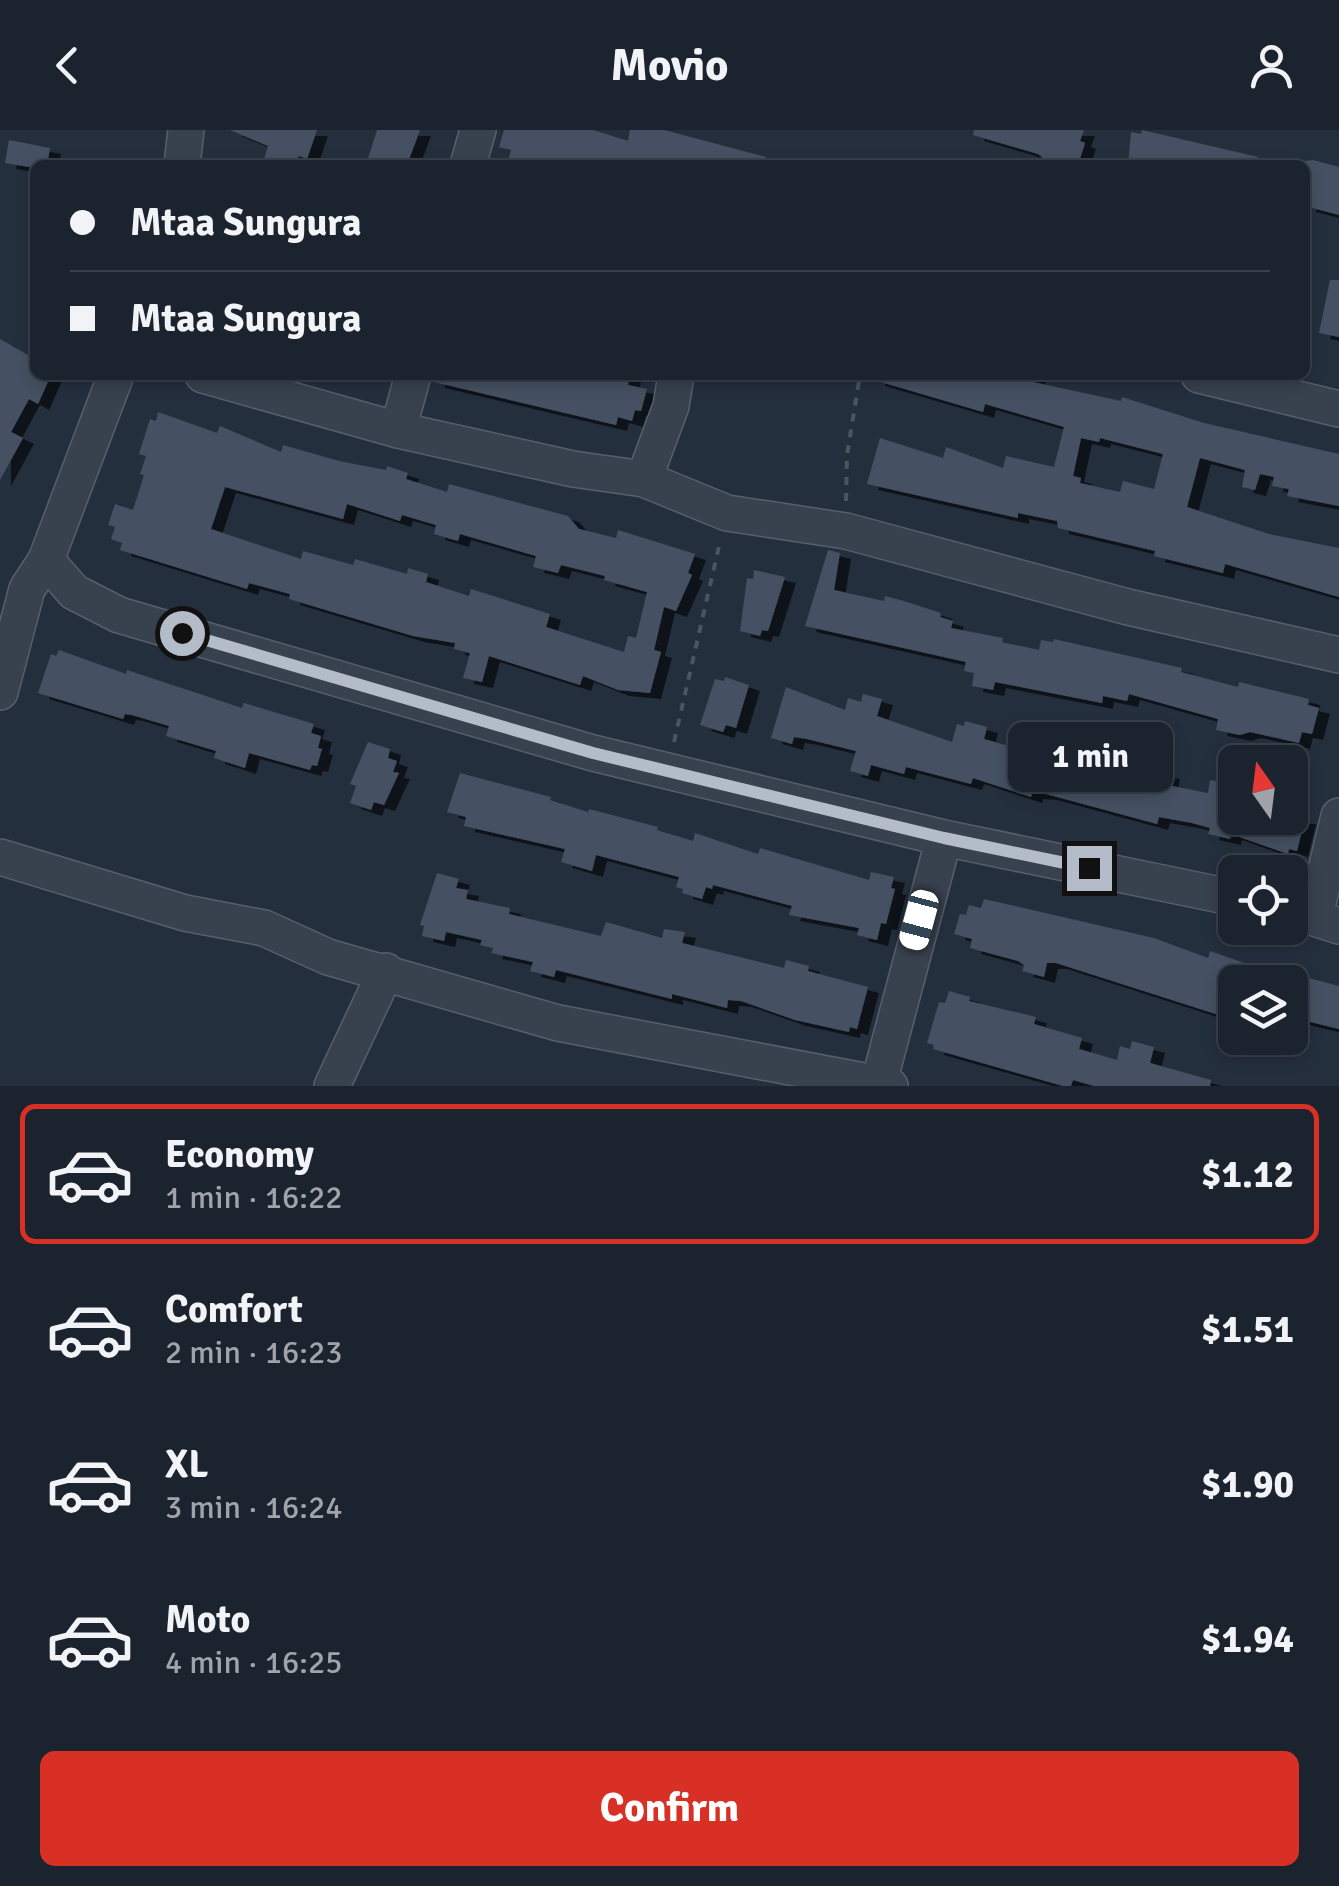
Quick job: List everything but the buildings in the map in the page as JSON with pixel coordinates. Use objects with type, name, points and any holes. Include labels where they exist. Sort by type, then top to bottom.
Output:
[{"type":"street","points":[[183,160],[186,130]]},
{"type":"street","points":[[469,160],[478,130]]},
{"type":"street","points":[[222,380],[398,430],[573,469],[644,479],[727,513],[846,531],[1128,608],[1339,656]]},
{"type":"street","points":[[398,430],[411,380]]},
{"type":"street","points":[[644,479],[675,380]]},
{"type":"street","points":[[1220,380],[1339,409]]},
{"type":"street","points":[[0,692],[27,590],[46,560],[112,387]]},
{"type":"street","points":[[46,560],[74,592],[119,615],[367,690],[666,771],[944,838],[1218,894]]},
{"type":"street","points":[[1315,917],[1339,816]]},
{"type":"street","points":[[0,857],[185,913],[264,928],[328,957],[558,1024],[882,1085],[944,838]]},
{"type":"street","points":[[332,1086],[386,972]]},
{"type":"path","points":[[846,531],[847,454],[859,380]]},
{"type":"path","points":[[666,771],[727,513]]},
{"type":"route","points":[[182,633],[593,753],[944,838],[1089,868]]}]
